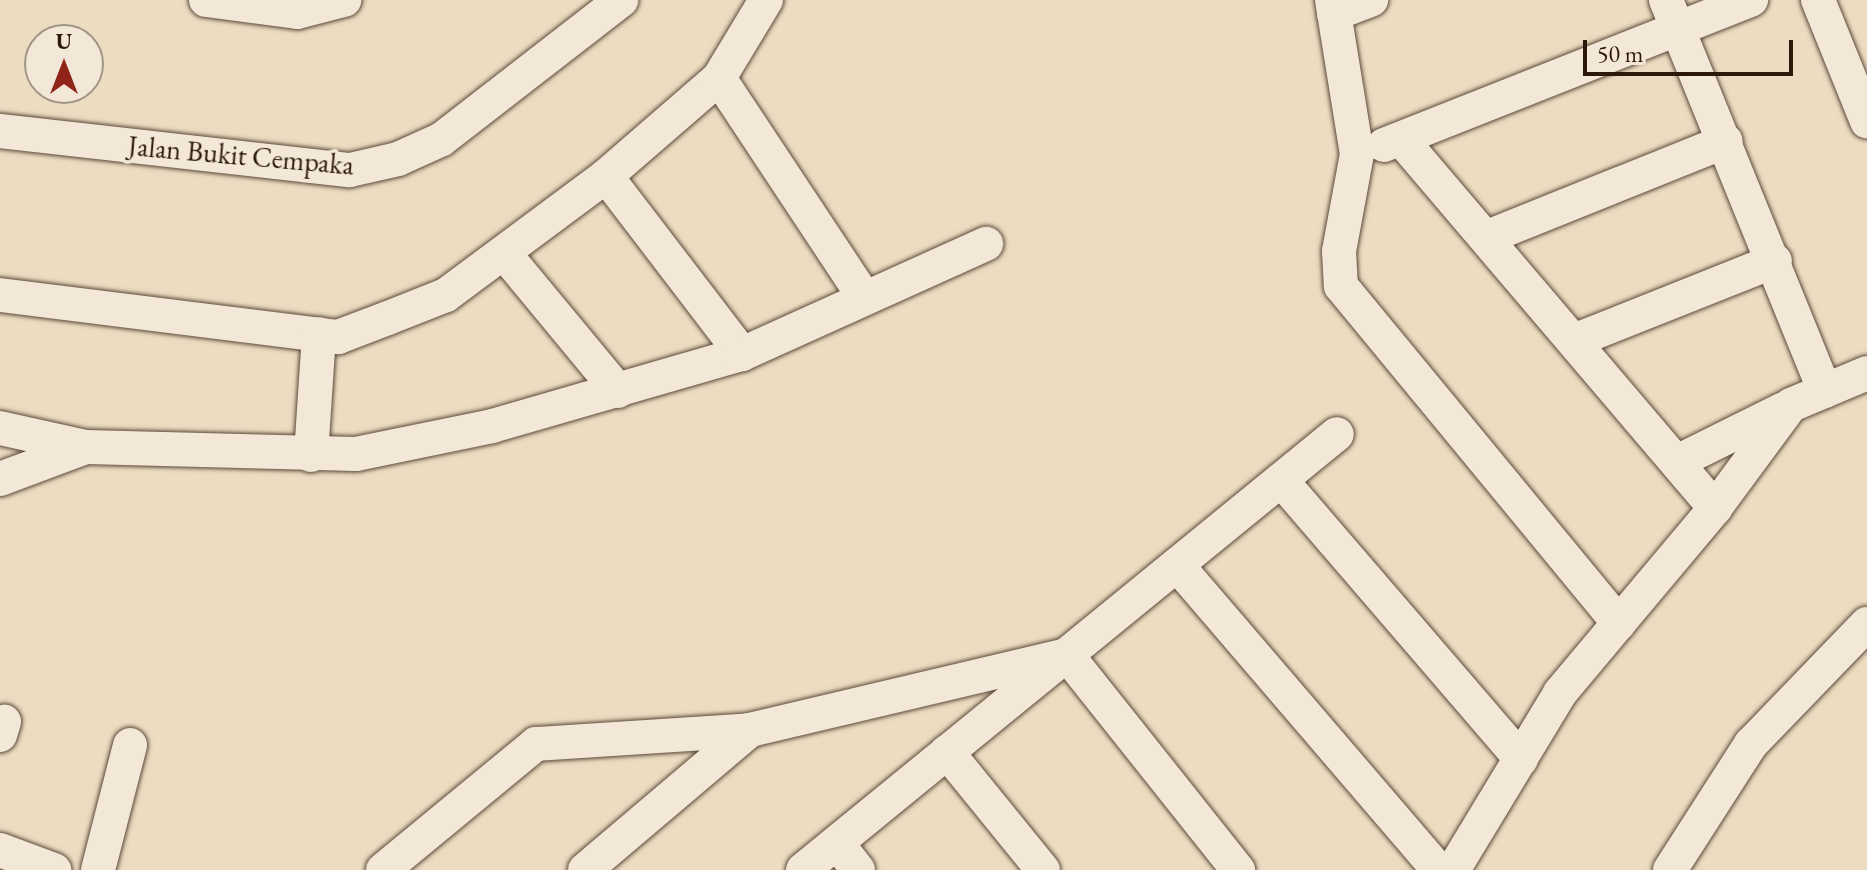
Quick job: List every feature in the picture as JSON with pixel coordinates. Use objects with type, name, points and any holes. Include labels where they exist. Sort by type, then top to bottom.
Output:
[{"type":"street","points":[[206,0],[297,12],[344,0]]},
{"type":"street","name":"Jalan Bukit Cempaka","points":[[0,131],[350,170],[398,159],[442,139],[621,0]]},
{"type":"street","points":[[0,295],[338,337],[446,295],[606,176],[719,78],[766,0]]},
{"type":"street","points":[[1371,0],[1333,7],[1357,154],[1338,262],[1349,303],[1619,623]]},
{"type":"street","points":[[1357,154],[1401,139],[1672,14],[1751,0]]},
{"type":"street","points":[[1818,0],[1867,121]]},
{"type":"street","points":[[1672,14],[1775,261],[1825,391]]},
{"type":"street","points":[[719,78],[864,297]]},
{"type":"street","points":[[1401,139],[1490,236],[1715,508]]},
{"type":"street","points":[[1490,236],[1726,141]]},
{"type":"street","points":[[606,176],[742,354]]},
{"type":"street","points":[[0,428],[86,447],[356,454],[492,426],[742,354],[986,244]]},
{"type":"street","points":[[504,253],[618,391]]},
{"type":"street","points":[[1576,340],[1775,261]]},
{"type":"street","points":[[311,455],[319,334]]},
{"type":"street","points":[[1677,462],[1791,405],[1867,373]]},
{"type":"street","points":[[1453,870],[1560,693],[1715,508],[1791,405]]},
{"type":"street","points":[[803,870],[1337,434]]},
{"type":"street","points":[[0,479],[86,447]]},
{"type":"street","points":[[1281,480],[1521,759]]},
{"type":"street","points":[[1177,565],[1438,870]]},
{"type":"street","points":[[1670,870],[1751,744],[1867,624]]},
{"type":"street","points":[[383,870],[536,744],[750,730],[1067,655]]},
{"type":"street","points":[[1067,655],[1238,870]]},
{"type":"street","points":[[585,870],[750,730]]},
{"type":"street","points":[[98,870],[130,745]]},
{"type":"street","points":[[947,752],[1043,870]]},
{"type":"street","points":[[837,843],[858,870]]},
{"type":"street","points":[[0,850],[54,870]]}]
